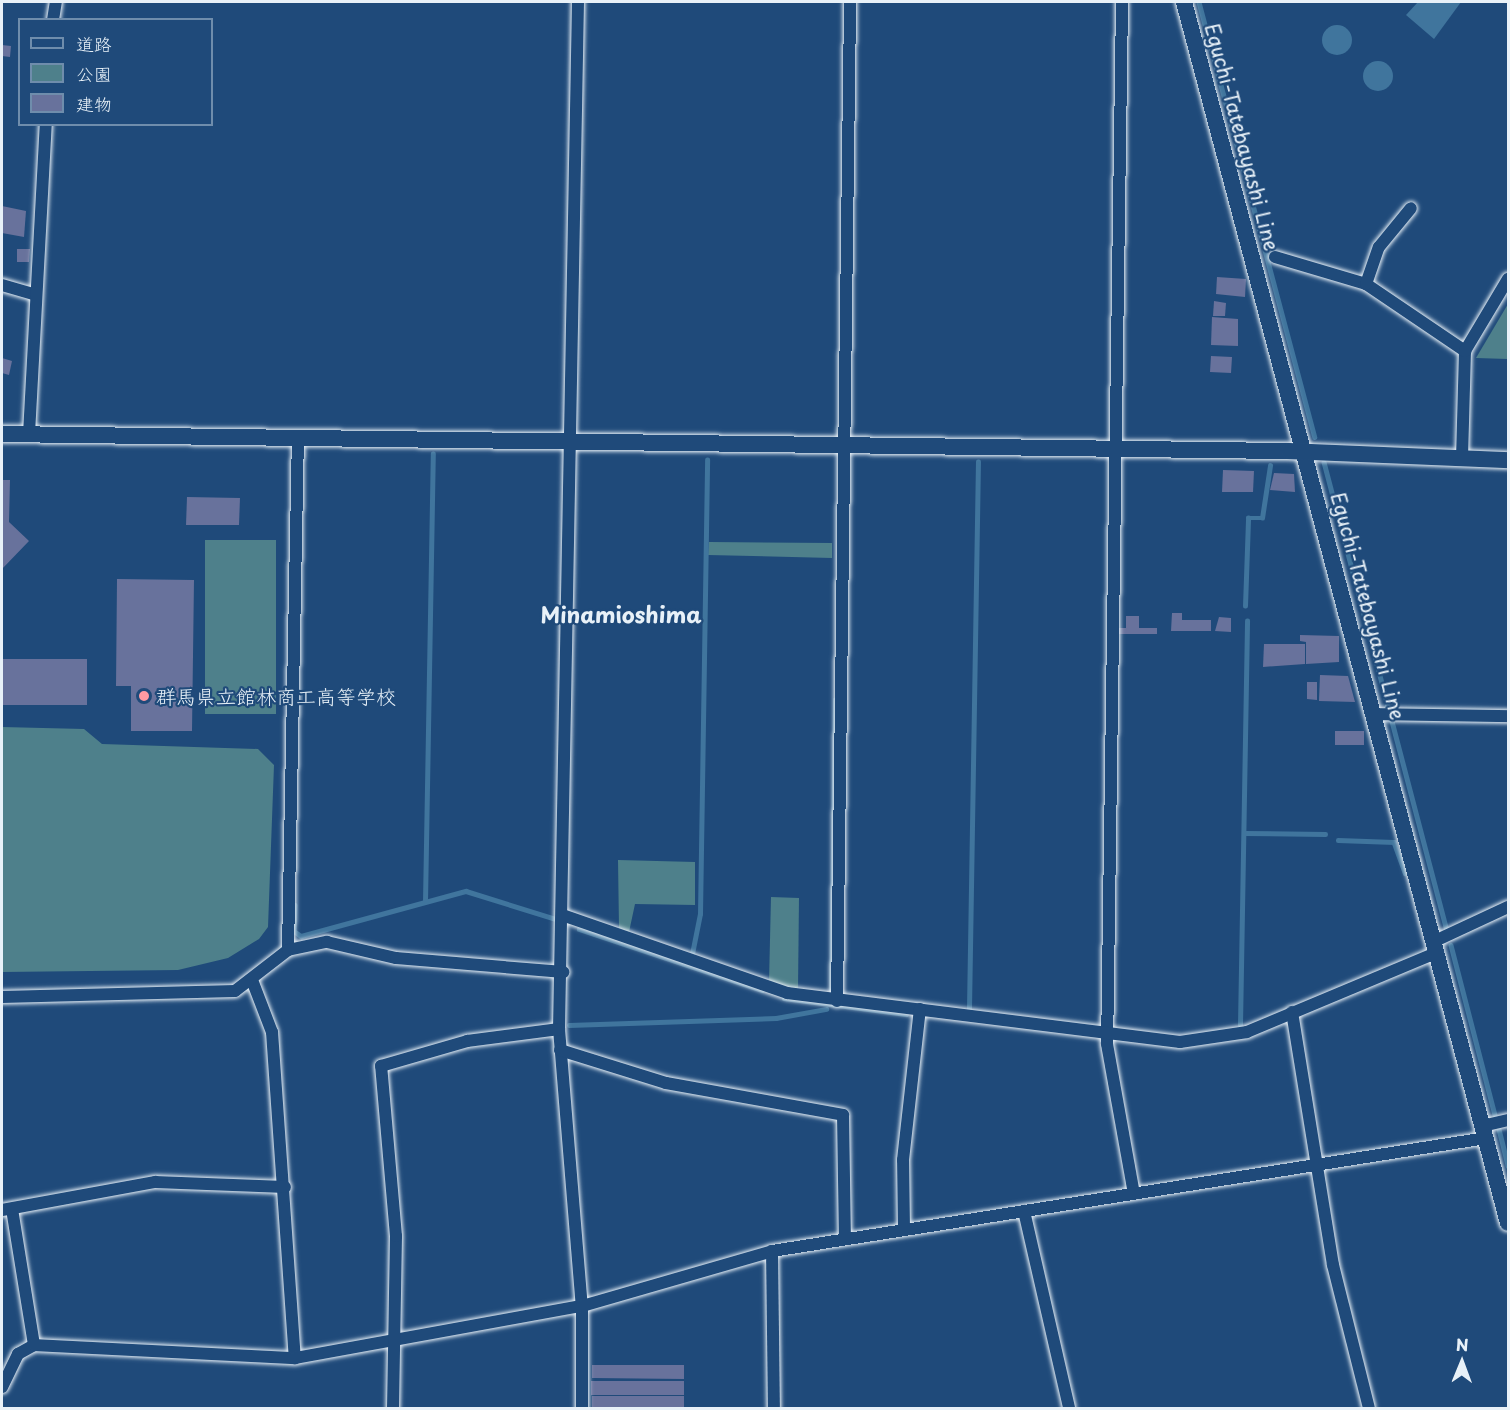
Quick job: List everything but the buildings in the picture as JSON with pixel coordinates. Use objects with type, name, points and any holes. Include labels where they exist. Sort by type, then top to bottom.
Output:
[{"type":"street","points":[[53,18],[56,2]]},
{"type":"street","points":[[578,2],[574,442],[565,916],[559,1029],[582,1306],[582,1408]]},
{"type":"street","points":[[837,1001],[850,2]]},
{"type":"street","points":[[1122,2],[1108,1036],[1134,1194]]},
{"type":"street","name":"Eguchi-Tatebayashi Line","points":[[1184,2],[1509,1223]]},
{"type":"street","points":[[29,434],[46,126]]},
{"type":"street","points":[[1366,284],[1379,247],[1411,208]]},
{"type":"street","points":[[1275,257],[1366,284],[1465,351]]},
{"type":"street","points":[[1462,458],[1465,351],[1509,279]]},
{"type":"street","points":[[2,285],[36,295]]},
{"type":"street","points":[[2,434],[298,436],[574,442],[1304,451],[1509,460]]},
{"type":"street","points":[[288,950],[298,436]]},
{"type":"street","points":[[1375,714],[1509,716]]},
{"type":"street","points":[[565,916],[787,993],[837,1001],[920,1008],[1108,1036],[1180,1042],[1247,1032],[1436,947],[1509,907]]},
{"type":"street","points":[[2,997],[236,991],[288,950],[327,942],[396,958],[563,972]]},
{"type":"street","points":[[252,980],[272,1032],[285,1187],[295,1358]]},
{"type":"street","points":[[904,1228],[903,1160],[920,1008]]},
{"type":"street","points":[[1292,1012],[1314,1165],[1369,1408]]},
{"type":"street","points":[[393,1408],[396,1236],[381,1066],[467,1041],[559,1029]]},
{"type":"street","points":[[560,1050],[666,1083],[843,1114],[845,1239]]},
{"type":"street","points":[[2,1387],[18,1354],[34,1345],[295,1358],[394,1342],[582,1306],[772,1251],[904,1228],[1314,1165],[1484,1132],[1509,1120]]},
{"type":"street","points":[[34,1345],[26,1319],[7,1210],[155,1182],[285,1187]]},
{"type":"street","points":[[1024,1211],[1069,1408]]},
{"type":"street","points":[[772,1251],[774,1408]]},
{"type":"green space","points":[[1508,304],[1508,359],[1476,358]]},
{"type":"green space","points":[[205,540],[276,540],[276,714],[205,714]]},
{"type":"green space","points":[[709,542],[832,543],[832,558],[708,555]]},
{"type":"green space","points":[[2,727],[84,729],[102,744],[258,749],[274,765],[268,927],[259,939],[228,958],[178,970],[2,972]]},
{"type":"green space","points":[[618,860],[695,862],[695,905],[635,904],[629,932],[619,928]]},
{"type":"green space","points":[[771,897],[799,898],[798,989],[769,982]]},
{"type":"water","points":[[1418,2],[1461,2],[1434,39],[1406,15]]},
{"type":"water","points":[[1337,25],[1348,29],[1352,40],[1348,51],[1337,55],[1326,51],[1322,40],[1326,29]]},
{"type":"water","points":[[1378,61],[1389,65],[1393,76],[1389,87],[1378,91],[1367,87],[1363,76],[1367,65]]},
{"type":"waterway","points":[[1199,2],[1315,437]]},
{"type":"waterway","points":[[425,902],[433,454]]},
{"type":"waterway","points":[[692,954],[700,914],[707,460]]},
{"type":"waterway","points":[[969,1009],[978,462]]},
{"type":"waterway","points":[[1324,462],[1447,930]]},
{"type":"waterway","points":[[1245,606],[1248,518],[1262,518],[1270,466]]},
{"type":"waterway","points":[[1240,1025],[1247,621]]},
{"type":"waterway","points":[[831,993],[835,700]]},
{"type":"waterway","points":[[1244,833],[1325,834]]},
{"type":"waterway","points":[[1338,840],[1394,842],[1405,873]]},
{"type":"waterway","points":[[295,905],[294,931],[301,936],[466,891],[556,919]]},
{"type":"waterway","points":[[579,929],[762,990]]},
{"type":"waterway","points":[[1451,945],[1495,1115]]},
{"type":"waterway","points":[[784,998],[906,1014]]},
{"type":"waterway","points":[[569,1025],[776,1018],[826,1009]]},
{"type":"waterway","points":[[1499,1129],[1508,1166]]},
{"type":"place","name":"群馬県立館林商工高等学校","points":[[144,696]]},
{"type":"district","name":"Minamioshima","points":[[621,614]]}]
